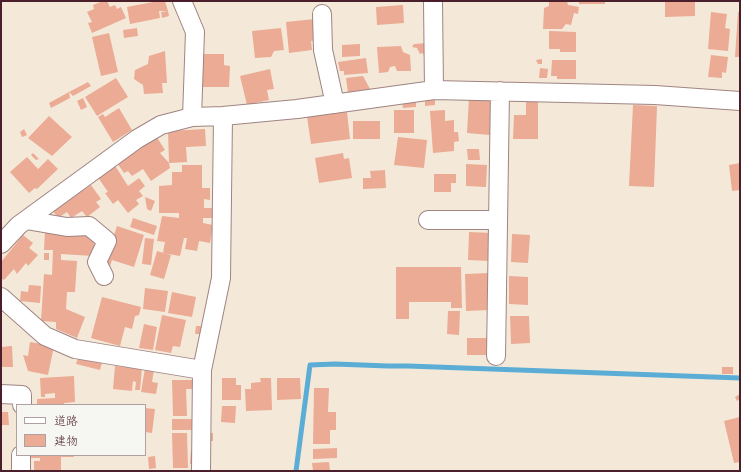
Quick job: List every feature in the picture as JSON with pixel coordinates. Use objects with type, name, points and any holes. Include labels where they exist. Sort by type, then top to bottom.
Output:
[{"type":"street","points":[[182,1],[195,32],[192,117]]},
{"type":"street","points":[[433,1],[434,90]]},
{"type":"street","points":[[322,14],[322,50],[335,104]]},
{"type":"street","points":[[1,244],[19,225],[137,139],[161,125],[192,117],[223,116],[297,109],[434,90],[655,95],[740,100]]},
{"type":"street","points":[[496,356],[500,91]]},
{"type":"street","points":[[201,471],[202,370],[221,278],[223,116]]},
{"type":"street","points":[[26,220],[67,227],[89,226],[107,240],[97,262],[104,276]]},
{"type":"street","points":[[428,220],[498,220]]},
{"type":"street","points":[[1,297],[45,336],[75,349],[202,370]]},
{"type":"street","points":[[1,394],[22,394],[22,404]]},
{"type":"street","points":[[21,456],[21,471]]},
{"type":"building","points":[[107,1],[110,7],[115,5],[117,9],[121,7],[126,18],[92,33],[88,23],[92,22],[87,12],[94,9],[93,5]]},
{"type":"building","points":[[165,1],[168,11],[159,11],[160,18],[130,24],[127,7]]},
{"type":"building","points":[[549,1],[567,1],[568,5],[579,7],[578,14],[574,13],[571,25],[566,24],[562,29],[543,29],[544,8],[549,6]]},
{"type":"building","points":[[579,1],[605,1],[605,4],[579,4]]},
{"type":"building","points":[[665,1],[695,1],[695,16],[665,17]]},
{"type":"building","points":[[403,5],[404,23],[377,25],[376,7]]},
{"type":"building","points":[[168,11],[169,16],[162,18],[161,12]]},
{"type":"building","points":[[711,12],[727,14],[725,28],[730,29],[728,51],[708,49]]},
{"type":"building","points":[[738,12],[740,12],[740,57],[735,57]]},
{"type":"building","points":[[315,19],[318,40],[311,41],[312,50],[289,53],[286,22]]},
{"type":"building","points":[[137,28],[138,36],[124,38],[123,30]]},
{"type":"building","points":[[281,28],[284,50],[274,51],[271,57],[255,58],[252,31]]},
{"type":"building","points":[[549,31],[576,32],[576,52],[560,52],[560,49],[549,49]]},
{"type":"building","points":[[109,33],[118,72],[101,76],[92,37]]},
{"type":"building","points":[[428,43],[425,59],[423,53],[420,54],[417,48],[412,47],[414,44]]},
{"type":"building","points":[[360,44],[360,56],[342,57],[342,45]]},
{"type":"building","points":[[401,46],[403,52],[410,55],[411,71],[397,71],[395,66],[390,67],[388,72],[379,73],[377,47]]},
{"type":"building","points":[[165,51],[167,83],[162,83],[163,93],[144,94],[143,85],[134,79],[135,70],[148,64],[149,56]]},
{"type":"building","points":[[200,54],[224,54],[224,65],[230,66],[229,87],[199,87]]},
{"type":"building","points":[[711,55],[728,57],[726,73],[722,72],[722,78],[708,77]]},
{"type":"building","points":[[366,58],[368,73],[344,75],[344,71],[340,71],[338,62]]},
{"type":"building","points":[[542,59],[542,64],[538,64],[536,60]]},
{"type":"building","points":[[552,60],[576,60],[576,79],[557,79],[557,76],[551,76]]},
{"type":"building","points":[[540,68],[548,69],[547,78],[539,78]]},
{"type":"building","points":[[270,69],[274,89],[267,90],[269,100],[247,105],[240,76]]},
{"type":"building","points":[[363,76],[370,89],[348,93],[346,78]]},
{"type":"building","points":[[116,78],[128,97],[97,116],[85,97]]},
{"type":"building","points":[[88,82],[91,86],[73,96],[69,92]]},
{"type":"building","points":[[69,92],[70,98],[51,108],[49,103]]},
{"type":"building","points":[[469,97],[493,99],[490,135],[467,133]]},
{"type":"building","points":[[83,98],[87,107],[81,110],[77,101]]},
{"type":"building","points":[[425,99],[435,99],[435,105],[425,106]]},
{"type":"building","points":[[526,99],[538,99],[538,139],[513,139],[514,115],[526,115]]},
{"type":"building","points":[[416,101],[416,107],[403,108],[402,102]]},
{"type":"building","points":[[633,105],[657,106],[654,187],[629,186]]},
{"type":"building","points":[[119,108],[132,130],[113,142],[98,117],[103,114],[105,117]]},
{"type":"building","points":[[394,110],[414,110],[414,133],[394,133]]},
{"type":"building","points":[[445,110],[445,121],[454,120],[454,132],[458,132],[459,141],[454,142],[454,151],[433,153],[430,111]]},
{"type":"building","points":[[347,112],[350,139],[311,144],[307,117]]},
{"type":"building","points":[[49,116],[72,137],[52,156],[28,138]]},
{"type":"building","points":[[353,121],[380,121],[380,139],[353,139]]},
{"type":"building","points":[[24,129],[27,135],[22,137],[20,132]]},
{"type":"building","points":[[205,129],[206,146],[186,147],[187,162],[169,163],[168,131]]},
{"type":"building","points":[[156,136],[165,150],[160,153],[169,163],[170,168],[151,181],[143,169],[132,176],[128,171],[124,173],[117,163]]},
{"type":"building","points":[[398,137],[427,140],[424,168],[394,165]]},
{"type":"building","points":[[467,149],[479,149],[480,160],[468,160]]},
{"type":"building","points":[[33,153],[39,159],[36,160],[31,155]]},
{"type":"building","points":[[343,153],[344,159],[349,158],[352,178],[319,183],[315,158]]},
{"type":"building","points":[[27,157],[38,169],[48,159],[58,169],[37,189],[35,188],[29,193],[10,172]]},
{"type":"building","points":[[740,163],[740,190],[732,191],[729,165]]},
{"type":"building","points":[[114,164],[128,186],[139,178],[145,186],[139,191],[143,196],[136,200],[139,204],[128,213],[118,200],[113,204],[105,193],[108,192],[97,176]]},
{"type":"building","points":[[466,164],[487,165],[486,187],[466,186]]},
{"type":"building","points":[[182,165],[202,165],[202,188],[210,188],[210,200],[204,199],[204,208],[213,208],[213,218],[203,218],[203,223],[213,225],[210,243],[199,241],[197,251],[185,249],[187,238],[184,238],[180,256],[163,253],[165,242],[157,241],[162,216],[179,218],[179,213],[159,213],[159,186],[172,185],[172,172],[182,172]]},
{"type":"building","points":[[385,170],[386,188],[363,189],[363,178],[371,178],[370,171]]},
{"type":"building","points":[[434,174],[456,174],[456,183],[451,183],[451,192],[434,192]]},
{"type":"building","points":[[91,185],[101,199],[96,202],[100,207],[87,217],[82,211],[71,218],[67,212],[58,218],[53,211]]},
{"type":"building","points":[[145,197],[155,201],[151,211],[147,209]]},
{"type":"building","points":[[133,218],[157,226],[154,235],[130,227]]},
{"type":"building","points":[[117,226],[144,235],[134,267],[112,260],[110,266],[104,265]]},
{"type":"building","points":[[45,231],[95,234],[93,256],[61,254],[61,260],[77,261],[75,292],[67,292],[66,309],[85,317],[77,338],[56,329],[56,322],[41,321],[44,274],[52,275],[53,250],[44,250]]},
{"type":"building","points":[[469,232],[492,233],[490,261],[468,260]]},
{"type":"building","points":[[512,234],[530,235],[528,263],[511,262]]},
{"type":"building","points":[[23,235],[33,243],[29,248],[38,255],[28,266],[26,263],[17,274],[14,269],[4,280],[1,278],[1,262]]},
{"type":"building","points":[[145,238],[154,239],[151,265],[142,264]]},
{"type":"building","points":[[157,251],[171,255],[164,279],[150,275]]},
{"type":"building","points":[[44,253],[49,253],[49,260],[44,260]]},
{"type":"building","points":[[396,267],[461,267],[462,308],[451,308],[451,302],[409,302],[409,319],[396,319]]},
{"type":"building","points":[[490,273],[491,310],[466,311],[465,274]]},
{"type":"building","points":[[509,276],[528,277],[528,305],[509,304]]},
{"type":"building","points":[[29,285],[41,286],[40,303],[20,301],[21,291],[28,292]]},
{"type":"building","points":[[145,288],[168,291],[165,312],[143,309]]},
{"type":"building","points":[[172,292],[196,297],[192,317],[168,313]]},
{"type":"building","points":[[102,297],[141,307],[139,315],[135,316],[132,329],[125,327],[120,346],[91,338]]},
{"type":"building","points":[[448,311],[460,311],[459,335],[447,334]]},
{"type":"building","points":[[162,315],[186,320],[180,347],[173,346],[171,353],[155,350]]},
{"type":"building","points":[[510,316],[529,316],[530,343],[511,344]]},
{"type":"building","points":[[144,324],[157,327],[153,350],[139,348]]},
{"type":"building","points":[[196,326],[201,326],[200,334],[195,334]]},
{"type":"building","points":[[467,338],[487,338],[486,355],[467,355]]},
{"type":"building","points":[[30,342],[54,346],[48,375],[28,371],[23,355],[28,356]]},
{"type":"building","points":[[12,346],[13,367],[1,367],[1,347]]},
{"type":"building","points":[[79,355],[103,359],[100,370],[76,364]]},
{"type":"building","points":[[115,366],[142,368],[140,390],[135,390],[136,382],[133,381],[132,391],[113,389]]},
{"type":"building","points":[[722,367],[733,367],[733,374],[722,374]]},
{"type":"building","points":[[145,368],[154,370],[152,382],[158,383],[156,394],[141,392]]},
{"type":"building","points":[[74,376],[75,402],[64,404],[37,404],[37,399],[55,398],[55,393],[45,394],[45,397],[41,397],[40,378]]},
{"type":"building","points":[[222,378],[236,378],[236,385],[241,385],[241,400],[222,400]]},
{"type":"building","points":[[260,378],[271,378],[272,410],[246,411],[245,389],[251,389],[251,383],[261,382]]},
{"type":"building","points":[[277,378],[300,378],[301,399],[277,400]]},
{"type":"building","points":[[172,380],[192,380],[192,389],[186,389],[187,416],[173,416]]},
{"type":"building","points":[[314,388],[329,388],[328,412],[336,412],[336,430],[330,430],[330,444],[313,444]]},
{"type":"building","points":[[740,394],[740,399],[737,401],[735,397]]},
{"type":"building","points":[[222,406],[236,406],[235,423],[221,422]]},
{"type":"building","points":[[146,408],[155,409],[152,433],[146,432]]},
{"type":"building","points":[[1,412],[8,412],[9,425],[2,425]]},
{"type":"building","points":[[740,417],[740,462],[734,463],[724,421]]},
{"type":"building","points":[[172,419],[194,419],[196,430],[172,430]]},
{"type":"building","points":[[172,433],[187,433],[188,468],[173,468]]},
{"type":"building","points":[[209,433],[213,433],[213,441],[209,441]]},
{"type":"building","points":[[337,448],[337,458],[313,459],[313,449]]},
{"type":"building","points":[[191,450],[197,450],[197,464],[190,464]]},
{"type":"building","points":[[30,456],[74,456],[61,457],[61,471],[34,471],[34,461],[40,461],[40,458],[30,458]]},
{"type":"building","points":[[155,456],[156,468],[149,469],[148,457]]},
{"type":"building","points":[[329,462],[330,471],[313,471],[312,463]]},
{"type":"waterway","points":[[296,471],[310,365],[335,364],[408,366],[740,378]]}]
